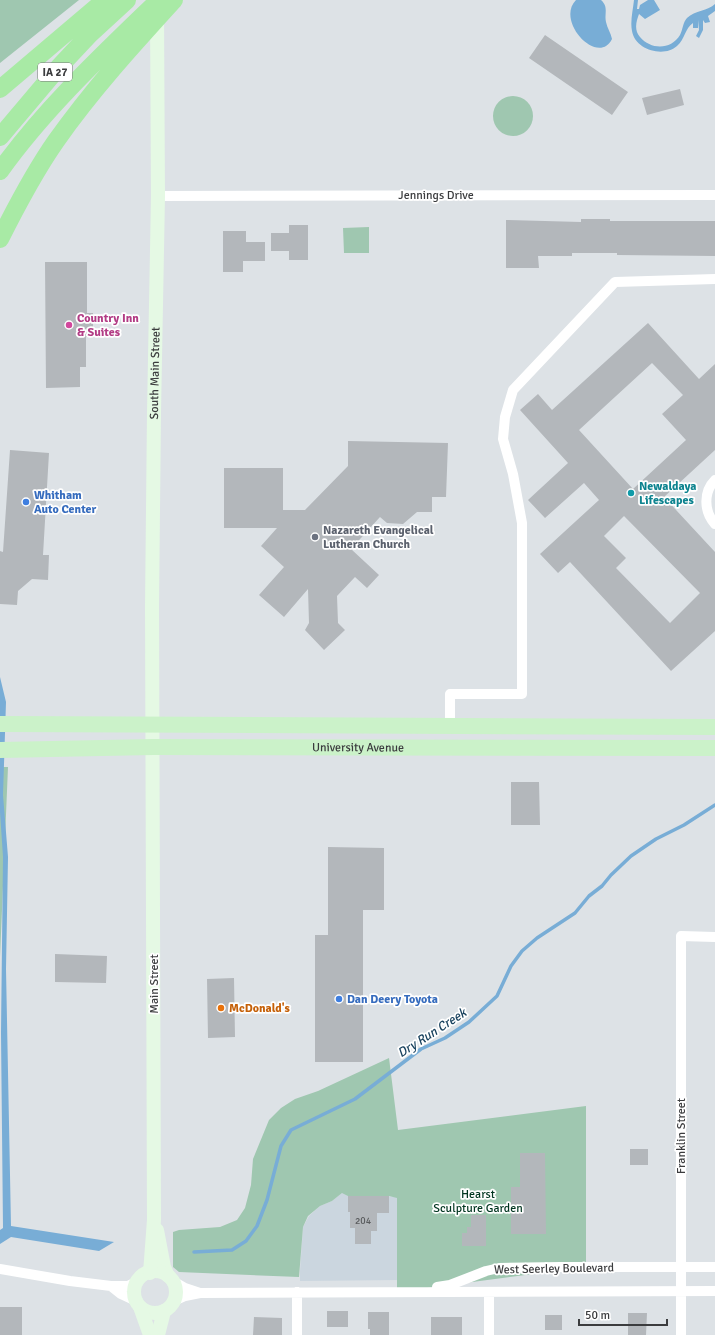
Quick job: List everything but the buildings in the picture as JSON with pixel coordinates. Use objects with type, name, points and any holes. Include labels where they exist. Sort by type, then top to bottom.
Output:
[{"type":"highway","name":"IA 27","points":[[0,172],[52,107],[158,0]]},
{"type":"highway","points":[[0,239],[28,186],[56,141],[112,68],[174,0]]},
{"type":"highway","name":"IA 27","points":[[0,136],[116,4]]},
{"type":"highway","points":[[0,89],[116,4]]},
{"type":"main road","name":"South Main Street","points":[[153,747],[154,413],[158,196],[158,0]]},
{"type":"main road","name":"University Avenue","points":[[7,724],[153,724],[175,726],[715,727]]},
{"type":"main road","name":"University Avenue","points":[[6,749],[153,747],[715,748]]},
{"type":"main road","name":"Main Street","points":[[150,1273],[154,1220],[153,747]]},
{"type":"main road","name":"Main Street","points":[[154,1220],[159,1237],[164,1267],[170,1278]]},
{"type":"main road","points":[[150,1335],[134,1294],[134,1287],[142,1276],[155,1271],[162,1272],[170,1278],[175,1288],[158,1335]]},
{"type":"main road","points":[[138,1304],[145,1310],[158,1313],[169,1306]]},
{"type":"street","name":"Jennings Drive","points":[[158,196],[715,195]]},
{"type":"street","points":[[450,726],[450,694],[522,694],[522,523],[513,474],[503,439],[504,418],[513,390],[614,282],[715,279]]},
{"type":"street","points":[[715,480],[712,483],[706,497],[709,517],[715,524]]},
{"type":"street","name":"Franklin Street","points":[[681,1335],[681,936],[715,936]]},
{"type":"street","name":"West Seerley Boulevard","points":[[397,1292],[450,1285],[486,1271],[499,1268],[715,1267]]},
{"type":"street","points":[[0,1269],[70,1281],[111,1286],[128,1286],[137,1281]]},
{"type":"street","name":"West Seerley Boulevard","points":[[170,1278],[185,1288],[200,1293]]},
{"type":"street","points":[[111,1286],[138,1304]]},
{"type":"street","points":[[297,1292],[297,1335]]},
{"type":"street","points":[[489,1292],[489,1335]]},
{"type":"street","name":"West Seerley Boulevard","points":[[169,1306],[185,1296],[200,1293],[715,1292]]},
{"type":"shaded area","points":[[342,1193],[397,1197],[399,1280],[300,1281],[303,1227],[309,1216],[320,1206],[332,1201]]},
{"type":"green space","points":[[0,0],[79,0],[0,63]]},
{"type":"green space","points":[[513,96],[521,98],[527,102],[531,108],[533,116],[531,124],[527,130],[521,134],[513,136],[505,134],[499,130],[495,124],[493,116],[495,108],[499,102],[505,98]]},
{"type":"green space","points":[[369,227],[369,253],[344,253],[343,228]]},
{"type":"green space","points":[[0,767],[8,767],[0,957]]},
{"type":"green space","name":"Hearst Sculpture Garden","points":[[389,1058],[398,1130],[586,1106],[586,1267],[397,1292],[397,1198],[389,1196],[348,1196],[342,1193],[332,1201],[320,1206],[308,1216],[303,1227],[299,1277],[179,1272],[173,1267],[173,1232],[179,1230],[220,1227],[237,1220],[245,1208],[251,1185],[253,1159],[269,1120],[281,1108],[295,1099],[318,1091]]},
{"type":"water","points":[[576,0],[601,0],[605,5],[607,24],[612,39],[606,46],[598,48],[589,45],[574,29],[571,19],[571,9]]},
{"type":"water","points":[[634,0],[638,0],[637,9],[639,9],[640,5],[648,0],[654,0],[660,10],[645,19],[639,14],[636,23],[636,29],[640,37],[655,46],[666,46],[676,40],[690,15],[709,8],[715,4],[715,11],[708,16],[710,22],[705,23],[703,20],[703,30],[699,38],[696,36],[699,30],[698,20],[698,28],[693,28],[693,23],[690,25],[677,46],[671,50],[658,52],[644,47],[634,38],[631,23]]},
{"type":"water","points":[[0,677],[6,702],[3,795],[8,857],[6,969],[11,1226],[114,1242],[99,1251],[11,1237],[0,1244],[0,1230],[3,1228],[1,1033],[3,857],[0,812]]},
{"type":"waterway","name":"Dry Run Creek","points":[[194,1252],[232,1250],[246,1241],[257,1226],[267,1200],[281,1146],[291,1130],[355,1099],[421,1049],[445,1038],[469,1022],[497,996],[511,966],[522,951],[537,938],[575,913],[589,896],[602,886],[631,856],[656,839],[684,825],[715,805]]},
{"type":"place","name":"Country Inn & Suites","points":[[69,325]]},
{"type":"place","name":"Newaldaya Lifescapes","points":[[631,493]]},
{"type":"place","name":"Whitham Auto Center","points":[[26,502]]},
{"type":"place","name":"Nazareth Evangelical Lutheran Church","points":[[315,537]]},
{"type":"place","name":"Dan Deery Toyota","points":[[339,999]]},
{"type":"place","name":"McDonald's","points":[[221,1008]]}]
